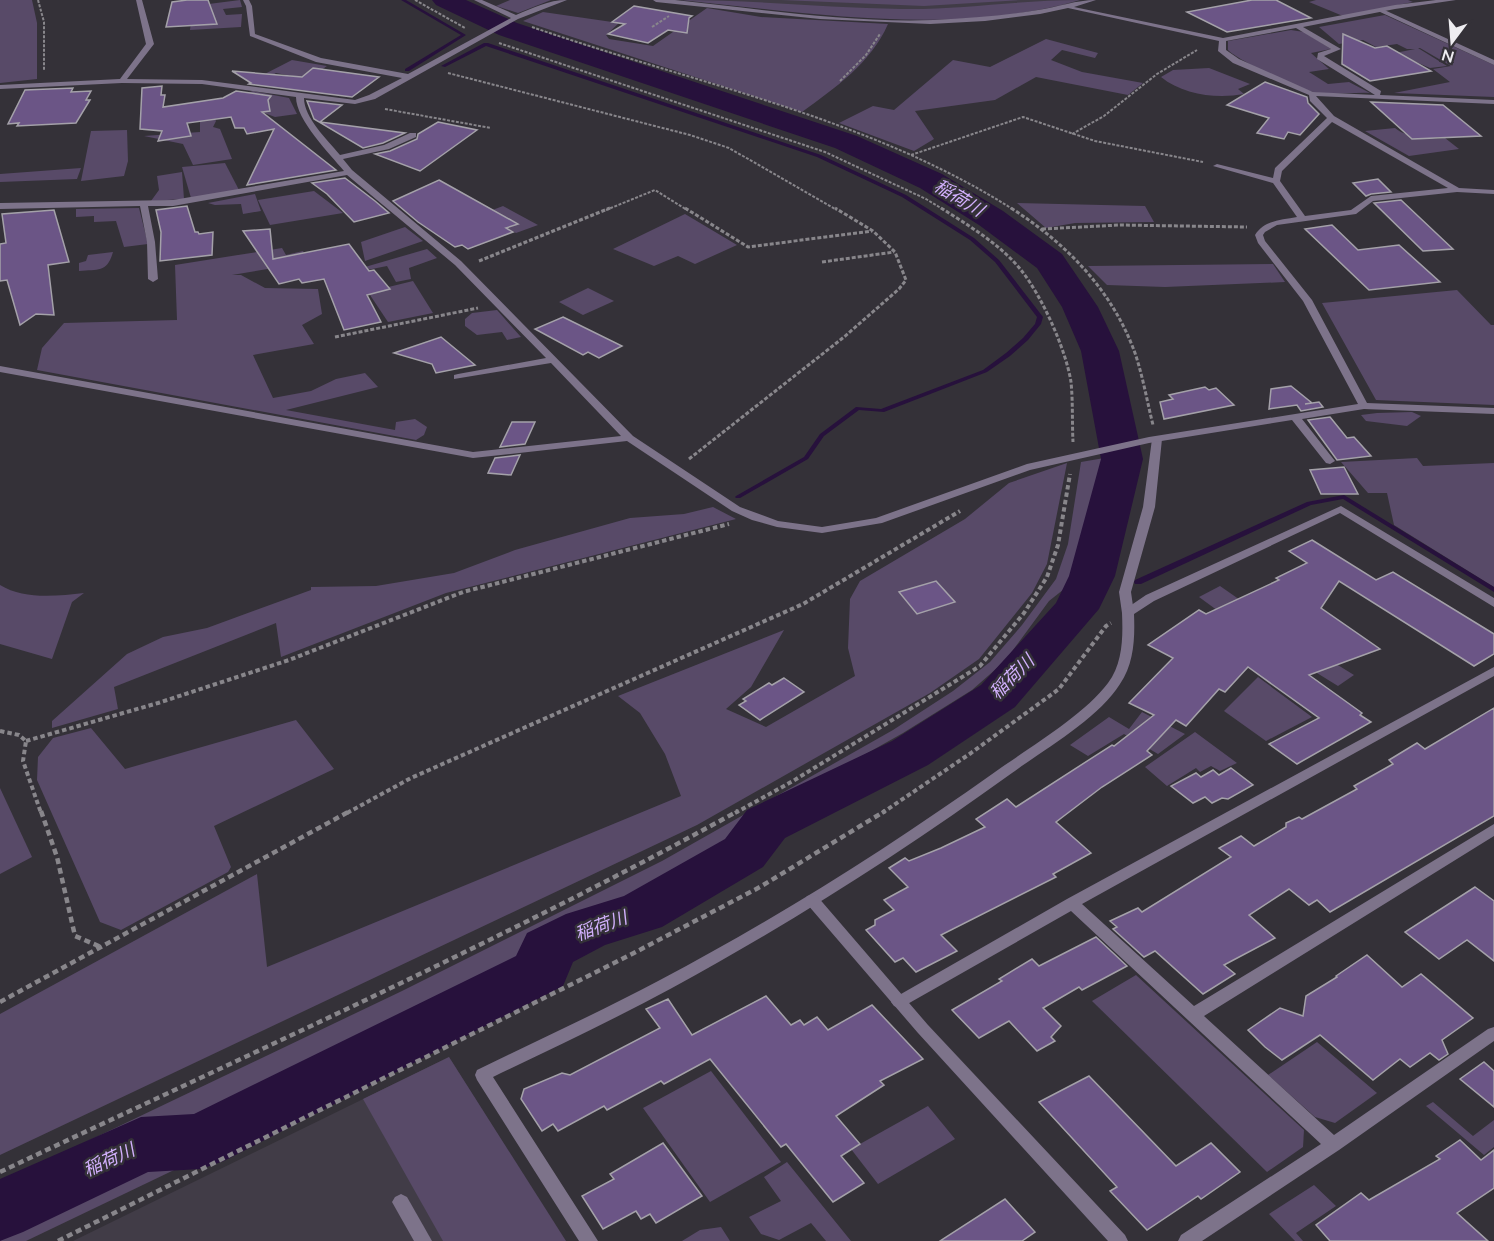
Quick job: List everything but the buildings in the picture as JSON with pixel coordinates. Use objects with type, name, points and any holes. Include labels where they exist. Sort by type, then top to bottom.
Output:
[{"type":"street","points":[[122,81],[150,44],[139,0]]},
{"type":"street","points":[[246,0],[249,6],[252,35],[319,60],[410,77]]},
{"type":"street","points":[[477,0],[513,20]]},
{"type":"street","points":[[0,87],[122,81],[202,82],[356,102],[372,98],[539,7],[564,0]]},
{"type":"street","points":[[656,0],[789,14],[888,20],[959,21],[1067,7],[1093,0]]},
{"type":"street","points":[[1413,0],[1421,3]]},
{"type":"street","points":[[1067,7],[1222,44],[1380,10],[1453,0]]},
{"type":"street","points":[[1380,10],[1494,63]]},
{"type":"street","points":[[1299,27],[1337,49],[1320,57],[1382,96]]},
{"type":"street","points":[[1222,44],[1222,51],[1236,61],[1312,94],[1494,102]]},
{"type":"street","points":[[1312,94],[1313,99],[1331,118],[1457,190]]},
{"type":"street","points":[[300,96],[300,104],[310,123],[349,172],[462,267],[629,438],[736,509],[777,524],[822,530],[878,521],[998,476],[1079,454],[1364,406],[1422,406],[1494,411]]},
{"type":"street","points":[[1276,181],[1278,170],[1331,118]]},
{"type":"street","points":[[336,158],[386,147],[413,135]]},
{"type":"street","points":[[1217,166],[1276,181],[1302,218]]},
{"type":"street","points":[[0,206],[144,205],[230,194],[349,172]]},
{"type":"street","points":[[1364,406],[1308,300],[1261,241],[1259,235],[1263,229],[1275,223],[1353,212],[1371,199],[1457,190],[1494,192]]},
{"type":"street","points":[[144,205],[151,242],[153,279]]},
{"type":"street","points":[[458,377],[553,360]]},
{"type":"street","points":[[0,369],[473,455],[629,438]]},
{"type":"street","points":[[1295,417],[1330,461]]},
{"type":"street","points":[[589,1241],[483,1075],[666,984],[812,900],[965,800],[1092,709],[1115,683],[1124,663],[1129,641],[1125,592],[1149,507],[1153,440]]},
{"type":"street","points":[[1128,613],[1150,597],[1341,509],[1494,603]]},
{"type":"street","points":[[899,1002],[1072,903],[1494,670]]},
{"type":"street","points":[[1192,1015],[1494,829]]},
{"type":"street","points":[[812,900],[899,1002],[1119,1241]]},
{"type":"street","points":[[1072,903],[1333,1144]]},
{"type":"street","points":[[1187,1241],[1494,1033]]},
{"type":"street","points":[[401,1202],[423,1241]]},
{"type":"path","points":[[38,0],[44,22],[44,84]]},
{"type":"path","points":[[0,1172],[293,1034],[631,870],[793,781],[980,666],[1024,613],[1047,577],[1058,545],[1079,454],[1071,383],[1065,354],[1050,319],[1021,270],[995,246],[954,216],[899,186],[825,152],[483,36],[415,0]]},
{"type":"path","points":[[513,20],[832,124],[910,155],[975,186],[1042,229],[1084,267],[1122,323],[1138,362],[1153,440]]},
{"type":"path","points":[[840,81],[867,55],[888,20]]},
{"type":"path","points":[[1071,134],[1104,116],[1157,74],[1198,50],[1222,44]]},
{"type":"path","points":[[428,68],[729,147],[873,231],[895,252],[906,280],[898,289],[844,337],[677,469]]},
{"type":"path","points":[[356,102],[491,128]]},
{"type":"path","points":[[910,155],[1023,117],[1115,146],[1217,166]]},
{"type":"path","points":[[462,267],[655,190],[748,248],[873,231]]},
{"type":"path","points":[[1042,229],[1120,225],[1263,229]]},
{"type":"path","points":[[822,262],[895,252]]},
{"type":"path","points":[[335,337],[499,304]]},
{"type":"path","points":[[0,1002],[411,777],[803,604],[968,506]]},
{"type":"path","points":[[26,741],[158,703],[289,660],[463,592],[756,518]]},
{"type":"path","points":[[58,1241],[620,961],[760,887],[870,821],[1059,689],[1106,626],[1128,613]]},
{"type":"path","points":[[0,731],[19,735],[26,741]]},
{"type":"path","points":[[26,741],[23,761],[57,857],[75,936],[102,948]]},
{"type":"shaded area","points":[[0,0],[32,0],[37,23],[37,79],[0,83]]},
{"type":"shaded area","points":[[240,0],[242,7],[223,9],[226,15],[242,14],[241,27],[190,30],[193,6]]},
{"type":"shaded area","points":[[510,0],[551,0],[518,13],[496,6]]},
{"type":"shaded area","points":[[681,0],[1080,0],[1061,6],[923,19],[794,12]]},
{"type":"shaded area","points":[[681,0],[901,9],[1080,0],[1032,11],[932,20],[882,19],[780,11]]},
{"type":"shaded area","points":[[781,0],[1021,0],[924,6]]},
{"type":"shaded area","points":[[1316,0],[1408,0],[1413,2],[1343,16],[1309,2]]},
{"type":"shaded area","points":[[707,8],[761,17],[888,24],[881,38],[862,63],[802,112],[523,21],[543,12],[619,23],[606,35],[609,39],[653,46]]},
{"type":"shaded area","points":[[1385,15],[1494,65],[1494,97],[1394,93],[1450,82],[1433,69],[1451,66],[1420,48],[1418,48],[1447,66],[1430,68],[1395,53],[1415,49],[1407,49],[1397,44],[1376,47],[1363,40],[1339,44],[1319,27]]},
{"type":"shaded area","points":[[1291,30],[1304,32],[1331,49],[1311,53],[1329,69],[1309,72],[1328,84],[1349,82],[1370,93],[1313,92],[1268,73],[1228,50],[1228,41]]},
{"type":"shaded area","points":[[1046,39],[1098,53],[1095,58],[1062,50],[1051,60],[1082,72],[1143,83],[1128,95],[1036,77],[995,100],[915,111],[934,139],[914,151],[839,123],[873,106],[894,110],[953,60],[990,67]]},
{"type":"shaded area","points":[[292,60],[327,66],[308,79],[276,73],[256,85],[247,83]]},
{"type":"shaded area","points":[[1209,68],[1250,84],[1238,89],[1244,94],[1212,96],[1179,88],[1161,77],[1173,70]]},
{"type":"shaded area","points":[[253,91],[289,98],[297,114],[275,117],[256,110],[247,93]]},
{"type":"shaded area","points":[[211,112],[216,121],[213,127],[220,129],[232,159],[193,165],[183,144],[144,136],[200,132],[200,114]]},
{"type":"shaded area","points":[[1395,128],[1407,134],[1418,134],[1435,139],[1445,138],[1459,149],[1409,156],[1365,131]]},
{"type":"shaded area","points":[[127,130],[128,161],[124,176],[81,181],[91,131]]},
{"type":"shaded area","points":[[225,163],[239,190],[191,198],[182,167]]},
{"type":"shaded area","points":[[81,168],[77,179],[0,182],[0,174]]},
{"type":"shaded area","points":[[182,172],[184,199],[151,201],[159,190],[157,176]]},
{"type":"shaded area","points":[[314,191],[343,213],[270,225],[258,200]]},
{"type":"shaded area","points":[[255,194],[261,211],[243,214],[241,204],[208,203]]},
{"type":"shaded area","points":[[1017,203],[1145,206],[1154,222],[1075,223],[1046,228]]},
{"type":"shaded area","points":[[503,206],[538,225],[516,233],[507,228],[515,225],[469,219]]},
{"type":"shaded area","points":[[139,208],[148,244],[124,247],[116,221],[94,222],[94,216],[76,217],[76,209]]},
{"type":"shaded area","points":[[685,214],[737,245],[695,264],[678,256],[654,266],[613,249]]},
{"type":"shaded area","points":[[405,227],[423,241],[365,261],[361,242]]},
{"type":"shaded area","points":[[282,248],[286,255],[303,251],[309,262],[232,275],[241,275],[265,288],[318,289],[322,314],[302,325],[314,344],[253,355],[273,398],[311,391],[336,379],[365,373],[378,387],[286,410],[395,430],[396,422],[415,419],[427,427],[424,435],[416,440],[37,370],[42,348],[64,323],[177,320],[175,265]]},
{"type":"shaded area","points":[[427,249],[437,258],[409,268],[411,279],[396,282],[387,266],[367,270],[365,267]]},
{"type":"shaded area","points":[[113,252],[105,267],[79,271],[79,263],[86,261],[88,255]]},
{"type":"shaded area","points":[[1273,264],[1285,282],[1165,287],[1107,285],[1088,266]]},
{"type":"shaded area","points":[[413,281],[433,313],[388,322],[368,292]]},
{"type":"shaded area","points":[[588,288],[614,301],[583,315],[559,302]]},
{"type":"shaded area","points":[[1457,290],[1491,325],[1494,325],[1494,405],[1376,400],[1322,303]]},
{"type":"shaded area","points":[[497,310],[521,337],[507,340],[502,332],[477,335],[465,326],[465,319],[472,313]]},
{"type":"shaded area","points":[[1412,412],[1421,416],[1407,426],[1366,421],[1361,415],[1377,413]]},
{"type":"shaded area","points":[[1116,456],[1118,459],[1078,578],[1049,601],[1005,661],[972,690],[903,733],[765,811],[688,871],[624,898],[566,928],[529,943],[523,968],[371,1041],[207,1131],[181,1122],[144,1122],[0,1191],[0,1183],[402,991],[662,861],[893,730],[953,691],[990,662],[1022,625],[1056,579],[1068,544],[1081,462]]},
{"type":"shaded area","points":[[1417,458],[1423,466],[1494,463],[1494,587],[1394,525],[1387,493],[1368,493],[1341,462]]},
{"type":"shaded area","points":[[1067,463],[1047,564],[1032,593],[979,659],[930,693],[697,825],[0,1155],[0,1014],[257,874],[267,967],[681,796],[665,754],[640,713],[618,696],[784,630],[751,687],[726,709],[766,727],[855,676],[848,648],[850,599],[860,581],[965,519],[1009,483]]},
{"type":"shaded area","points":[[713,507],[736,519],[446,593],[281,657],[276,623],[114,687],[118,709],[52,728],[52,721],[127,654],[163,637],[207,628],[311,590],[311,587],[376,586],[454,573],[515,550],[630,518],[684,514]]},
{"type":"shaded area","points":[[0,585],[9,590],[30,595],[52,596],[84,593],[72,602],[52,659],[0,644]]},
{"type":"shaded area","points":[[1220,586],[1299,641],[1255,638],[1199,597]]},
{"type":"shaded area","points":[[1307,646],[1354,675],[1338,686],[1291,657]]},
{"type":"shaded area","points":[[1258,677],[1312,717],[1266,741],[1224,711]]},
{"type":"shaded area","points":[[1142,712],[1185,734],[1158,754],[1124,734],[1088,756],[1070,745],[1109,717],[1129,729]]},
{"type":"shaded area","points":[[296,720],[334,769],[214,826],[231,867],[228,872],[121,930],[100,922],[37,780],[38,757],[53,738],[91,728],[125,769]]},
{"type":"shaded area","points":[[1195,732],[1237,763],[1220,771],[1211,766],[1200,772],[1196,768],[1167,786],[1145,767]]},
{"type":"shaded area","points":[[0,788],[32,857],[0,874]]},
{"type":"shaded area","points":[[1136,975],[1304,1130],[1303,1147],[1267,1172],[1092,1001]]},
{"type":"shaded area","points":[[1317,1042],[1377,1093],[1335,1123],[1315,1117],[1268,1075]]},
{"type":"shaded area","points":[[449,1057],[565,1241],[73,1241]]},
{"type":"shaded area","points":[[449,1057],[566,1241],[443,1241],[363,1099]]},
{"type":"shaded area","points":[[711,1071],[781,1162],[710,1202],[643,1108]]},
{"type":"shaded area","points":[[1433,1102],[1473,1136],[1494,1120],[1494,1147],[1484,1155],[1426,1106]]},
{"type":"shaded area","points":[[928,1106],[955,1139],[878,1184],[851,1149]]},
{"type":"shaded area","points":[[197,1159],[26,1241],[0,1241],[0,1228],[138,1162]]},
{"type":"shaded area","points":[[787,1162],[851,1241],[826,1241],[811,1223],[779,1240],[761,1234],[749,1217],[781,1201],[764,1177]]},
{"type":"shaded area","points":[[1314,1185],[1336,1206],[1296,1233],[1303,1241],[1295,1241],[1269,1214]]},
{"type":"shaded area","points":[[721,1227],[730,1241],[682,1241],[700,1230]]},
{"type":"waterway","points":[[403,0],[464,35],[407,70]]},
{"type":"waterway","name":"稲荷川","points":[[0,1211],[141,1145],[201,1141],[542,970],[547,949],[586,929],[642,912],[744,853],[766,824],[910,753],[998,696],[1076,609],[1092,576],[1122,459],[1100,351],[1080,307],[1050,261],[991,218],[931,181],[846,142],[508,29],[445,0]]},
{"type":"waterway","points":[[443,66],[486,44],[819,156],[904,196],[972,239],[997,261],[1040,317],[1038,324],[1026,339],[985,371],[882,411],[858,408],[822,435],[806,458],[738,497]]},
{"type":"waterway","points":[[1138,582],[1309,503],[1344,497],[1494,590]]}]
